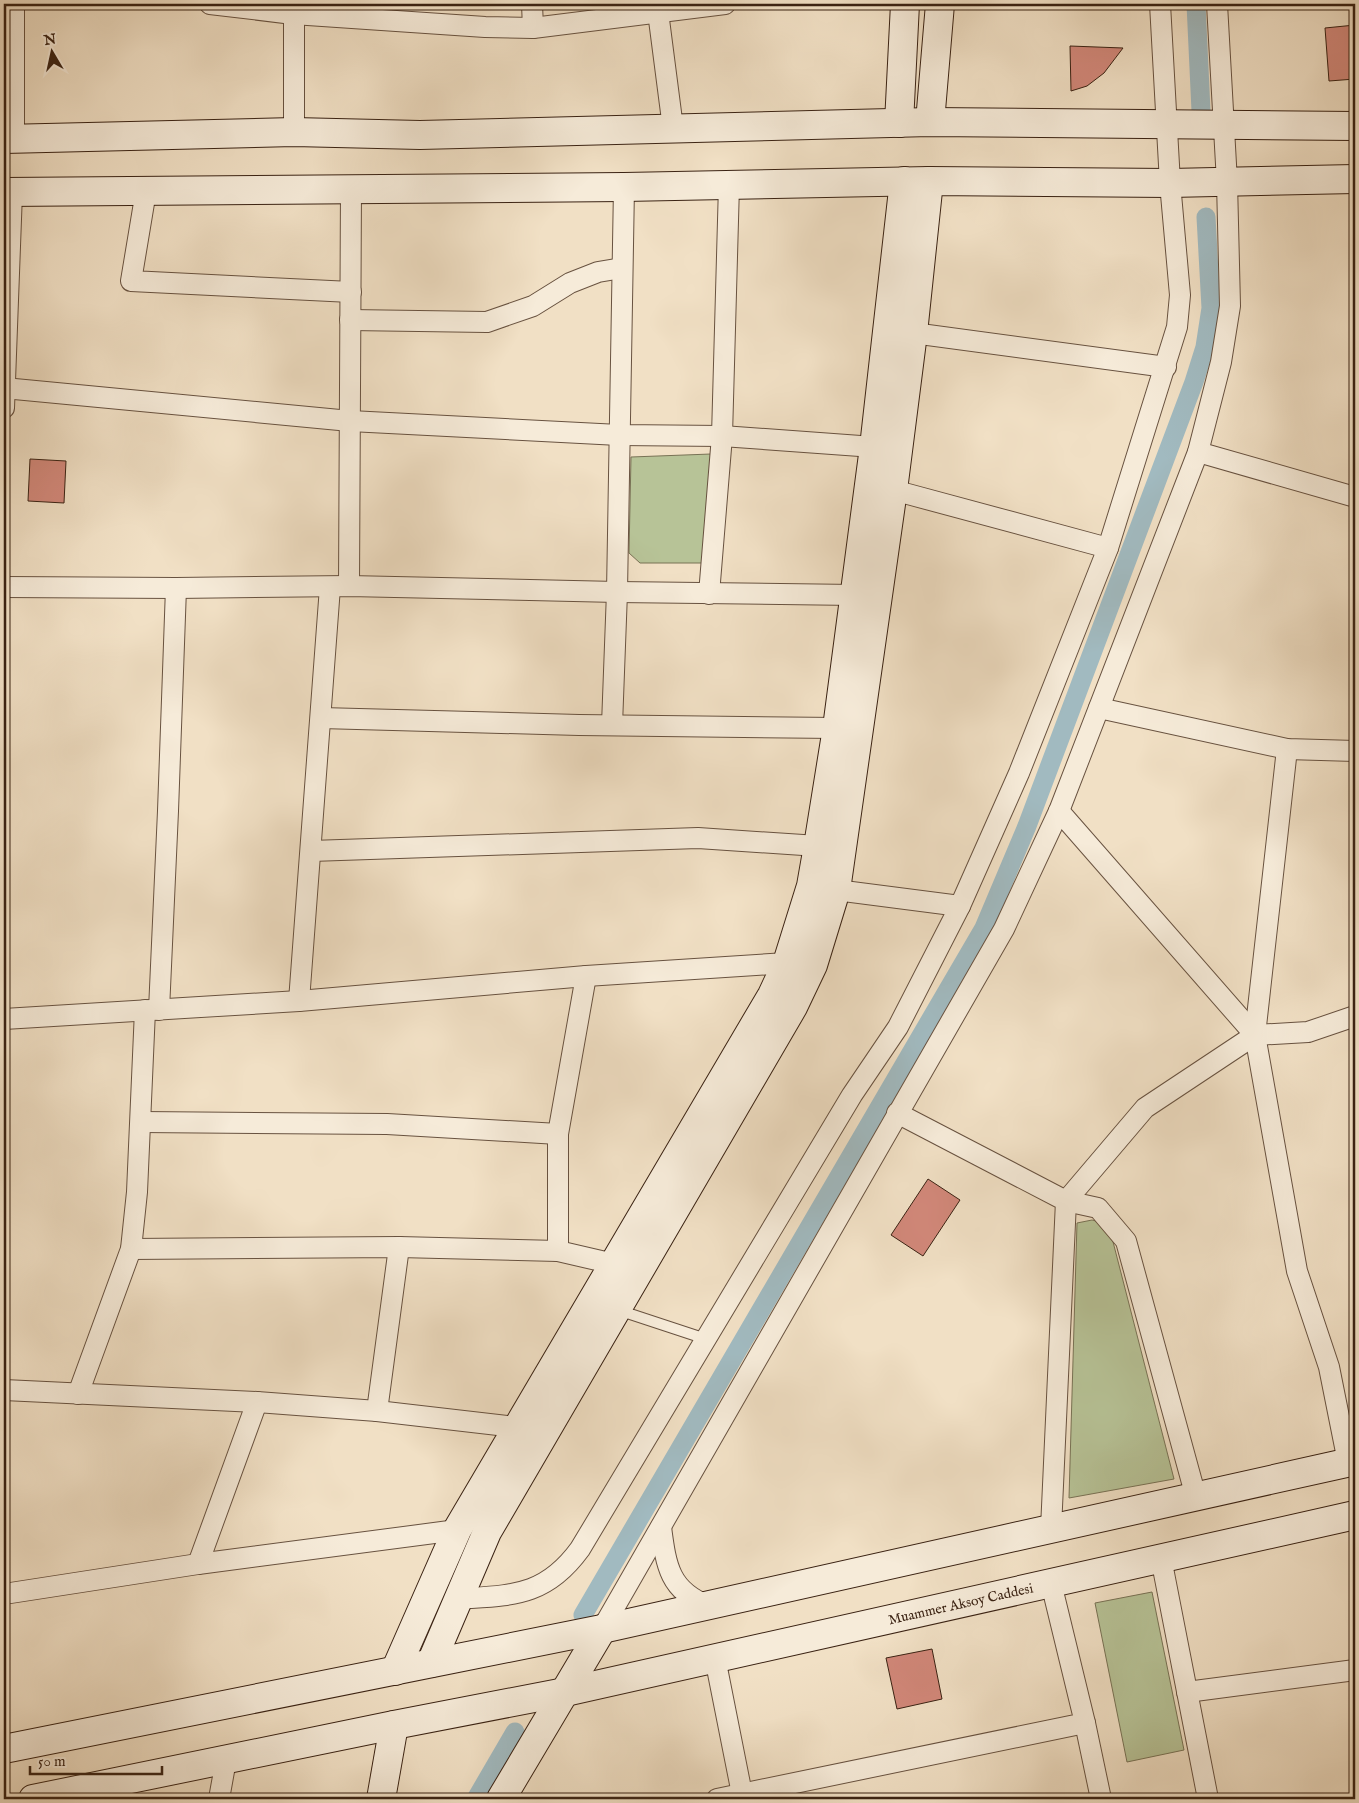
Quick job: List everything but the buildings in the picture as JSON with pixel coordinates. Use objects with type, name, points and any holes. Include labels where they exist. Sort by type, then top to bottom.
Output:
[{"type":"street","points":[[14,4],[9,138],[294,132],[420,135],[930,122],[1355,126]]},
{"type":"street","points":[[210,4],[294,9],[485,27],[533,28],[725,4]]},
{"type":"street","points":[[532,4],[533,28]]},
{"type":"street","points":[[899,123],[905,4]]},
{"type":"street","points":[[930,122],[940,4]]},
{"type":"street","points":[[458,1599],[513,1595],[525,1592],[549,1580],[571,1561],[852,1096],[898,1027],[960,906],[1019,774],[1108,548],[1177,327],[1180,295],[1170,183],[1160,4]]},
{"type":"street","points":[[501,1799],[602,1630],[1004,929],[1059,811],[1198,452],[1221,362],[1230,306],[1227,182],[1217,4]]},
{"type":"street","points":[[294,9],[294,132]]},
{"type":"street","points":[[658,12],[673,128]]},
{"type":"street","points":[[4,408],[8,192],[624,187],[916,181],[1170,183],[1355,179]]},
{"type":"street","points":[[431,1663],[487,1532],[793,1007],[813,965],[836,890],[893,490],[913,333],[916,181]]},
{"type":"street","points":[[395,1671],[457,1530],[772,995],[786,963],[811,886],[818,846],[837,728],[874,448],[916,181]]},
{"type":"street","points":[[709,594],[722,436],[729,185]]},
{"type":"street","points":[[612,725],[617,592],[618,435],[624,187]]},
{"type":"street","points":[[299,1001],[321,718],[339,586],[350,421],[351,189]]},
{"type":"street","points":[[146,191],[131,281],[351,292]]},
{"type":"street","points":[[350,320],[486,322],[533,306],[570,283],[598,272],[622,268]]},
{"type":"street","points":[[913,333],[1166,367]]},
{"type":"street","points":[[4,388],[350,421],[618,435],[722,436],[874,448]]},
{"type":"street","points":[[1198,452],[1355,497]]},
{"type":"street","points":[[893,490],[1108,548]]},
{"type":"street","points":[[4,587],[176,588],[339,586],[709,594],[855,595]]},
{"type":"street","points":[[78,1394],[131,1249],[168,811],[176,588]]},
{"type":"street","points":[[1100,708],[1287,749],[1355,751]]},
{"type":"street","points":[[321,718],[837,728]]},
{"type":"street","points":[[4,1749],[602,1630],[1352,1462],[1329,1366],[1297,1271],[1255,1035],[1287,749]]},
{"type":"street","points":[[1059,811],[1255,1035]]},
{"type":"street","points":[[311,851],[698,838],[818,846]]},
{"type":"street","points":[[836,890],[960,906]]},
{"type":"street","points":[[4,1019],[299,1001],[586,976],[786,963]]},
{"type":"street","points":[[558,1251],[558,1134],[586,976]]},
{"type":"street","points":[[1051,1529],[1066,1201],[1145,1108],[1255,1035],[1308,1032],[1355,1016]]},
{"type":"street","points":[[897,1113],[1066,1201],[1098,1208],[1126,1241],[1196,1496]]},
{"type":"street","points":[[141,1122],[387,1124],[558,1134]]},
{"type":"street","points":[[131,1249],[399,1247],[558,1251],[614,1264]]},
{"type":"street","points":[[377,1411],[399,1247]]},
{"type":"street","points":[[4,1390],[256,1402],[377,1411],[516,1427]]},
{"type":"street","points":[[198,1564],[256,1402]]},
{"type":"street","name":"Muammer Aksoy Caddesi","points":[[33,1799],[394,1724],[565,1692],[1355,1515]]},
{"type":"street","points":[[661,1527],[664,1547],[673,1578],[686,1594],[694,1600],[709,1606]]},
{"type":"street","points":[[4,1594],[198,1564],[457,1530]]},
{"type":"street","points":[[1161,1558],[1208,1799]]},
{"type":"street","points":[[1051,1583],[1085,1722],[1101,1799]]},
{"type":"street","points":[[715,1658],[742,1797]]},
{"type":"street","points":[[1187,1692],[1355,1670]]},
{"type":"street","points":[[717,1799],[742,1797],[1085,1722]]},
{"type":"street","points":[[381,1799],[394,1724]]},
{"type":"street","points":[[219,1799],[226,1760]]},
{"type":"lane","points":[[617,1309],[706,1339]]},
{"type":"green space","points":[[711,454],[702,563],[640,563],[629,553],[631,457]]},
{"type":"green space","points":[[1092,1220],[1100,1222],[1111,1234],[1174,1479],[1069,1498],[1077,1223]]},
{"type":"green space","points":[[1152,1592],[1184,1750],[1127,1762],[1095,1603]]},
{"type":"waterway","points":[[1196,4],[1201,111]]},
{"type":"waterway","points":[[583,1615],[984,928],[1027,826],[1194,382],[1205,347],[1211,308],[1206,217]]},
{"type":"waterway","points":[[476,1799],[515,1732]]}]
